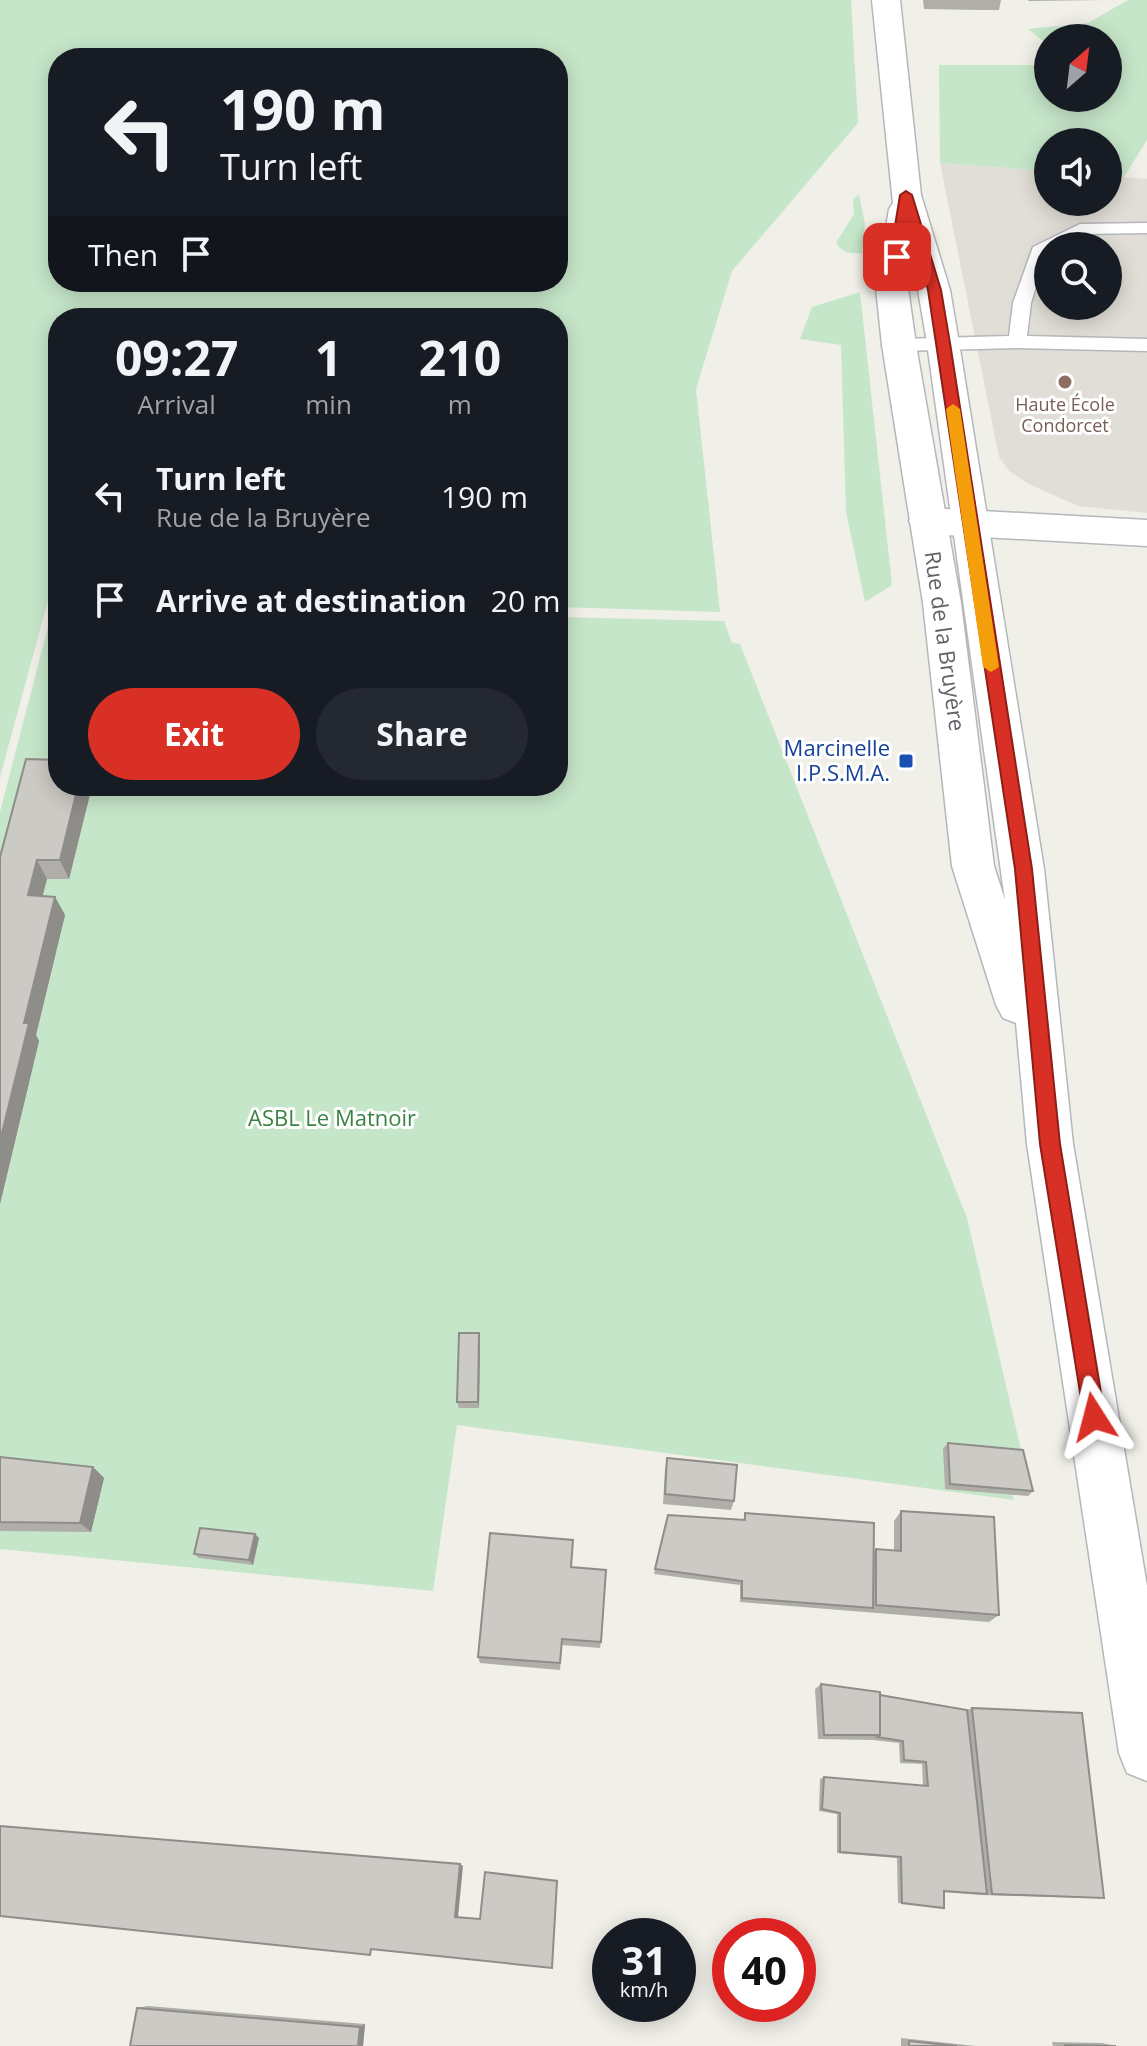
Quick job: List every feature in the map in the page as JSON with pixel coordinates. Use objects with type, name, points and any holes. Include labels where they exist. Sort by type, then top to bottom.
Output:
[{"type":"street","name":"Rue de la Bruyère","points":[[886,0],[906,195],[934,290],[943,343],[949,522]]},
{"type":"street","name":"Rue de la Bruyère","points":[[906,195],[892,288],[899,345],[949,522],[1023,869],[1050,1144],[1147,1753]]},
{"type":"street","points":[[949,522],[1147,533]]},
{"type":"lane","points":[[1017,342],[1022,303],[1039,251],[1080,229],[1147,228]]},
{"type":"lane","points":[[899,345],[1017,342],[1147,345]]},
{"type":"shaded area","name":"Haute École Condorcet","points":[[940,163],[1034,170],[1034,216],[1122,216],[1122,177],[1147,179],[1147,513],[1078,506],[1029,484],[1009,471],[999,457]]},
{"type":"green space","points":[[0,0],[851,0],[858,123],[732,271],[696,389],[720,612],[568,607],[568,308],[48,308],[48,601],[0,777]]},
{"type":"green space","points":[[1128,0],[1147,0],[1147,140],[1124,177],[1122,128],[1034,128],[1034,170],[940,163],[939,65],[1034,65],[1034,112],[1122,112],[1122,24],[1078,24],[1088,23]]},
{"type":"green space","points":[[859,194],[865,224],[862,253],[851,253],[836,243],[854,214],[853,200]]},
{"type":"green space","points":[[860,292],[892,585],[865,602],[846,512],[841,345],[800,339],[812,307]]},
{"type":"green space","name":"ASBL Le Matnoir","points":[[568,617],[724,621],[732,643],[740,644],[967,1218],[1021,1450],[999,1448],[1014,1500],[457,1425],[433,1591],[0,1549],[0,812],[48,627],[48,796],[568,796]]},
{"type":"building","points":[[26,759],[48,760],[48,796],[76,796],[60,860],[37,860],[28,895],[55,897],[24,1023],[29,1023],[0,1141],[0,857]]},
{"type":"building","points":[[459,1333],[479,1333],[478,1402],[457,1402]]},
{"type":"building","points":[[948,1443],[1023,1450],[1033,1491],[950,1484]]},
{"type":"building","points":[[0,1457],[93,1467],[80,1523],[0,1522]]},
{"type":"building","points":[[667,1458],[737,1465],[734,1501],[665,1494]]},
{"type":"building","points":[[901,1511],[994,1517],[999,1615],[876,1605],[876,1549],[901,1551]]},
{"type":"building","points":[[745,1513],[874,1523],[873,1608],[742,1598],[742,1581],[655,1569],[668,1515],[745,1520]]},
{"type":"building","points":[[200,1528],[255,1534],[249,1560],[194,1554]]},
{"type":"building","points":[[490,1533],[573,1540],[571,1567],[606,1570],[601,1642],[562,1639],[560,1663],[478,1657]]},
{"type":"building","points":[[821,1684],[880,1692],[880,1735],[824,1735]]},
{"type":"building","points":[[880,1695],[967,1710],[987,1894],[944,1891],[944,1908],[902,1903],[901,1857],[840,1852],[840,1813],[822,1809],[824,1777],[928,1786],[926,1762],[904,1760],[903,1741],[877,1737],[880,1735]]},
{"type":"building","points":[[972,1708],[1082,1713],[1104,1898],[992,1894]]},
{"type":"building","points":[[0,1826],[460,1864],[455,1917],[480,1919],[485,1872],[557,1881],[552,1968],[371,1949],[370,1955],[0,1916]]},
{"type":"building","points":[[137,2008],[360,2027],[358,2046],[130,2046]]},
{"type":"building","points":[[909,2041],[957,2046],[909,2046]]},
{"type":"slow traffic","points":[[953,409],[991,667]]},
{"type":"place","name":"Haute École Condorcet","points":[[1065,382]]},
{"type":"place","name":"Marcinelle I.P.S.M.A.","points":[[906,761]]},
{"type":"route","points":[[897,257],[906,195],[934,290],[943,343],[1023,869],[1050,1144],[1094,1417]]}]
